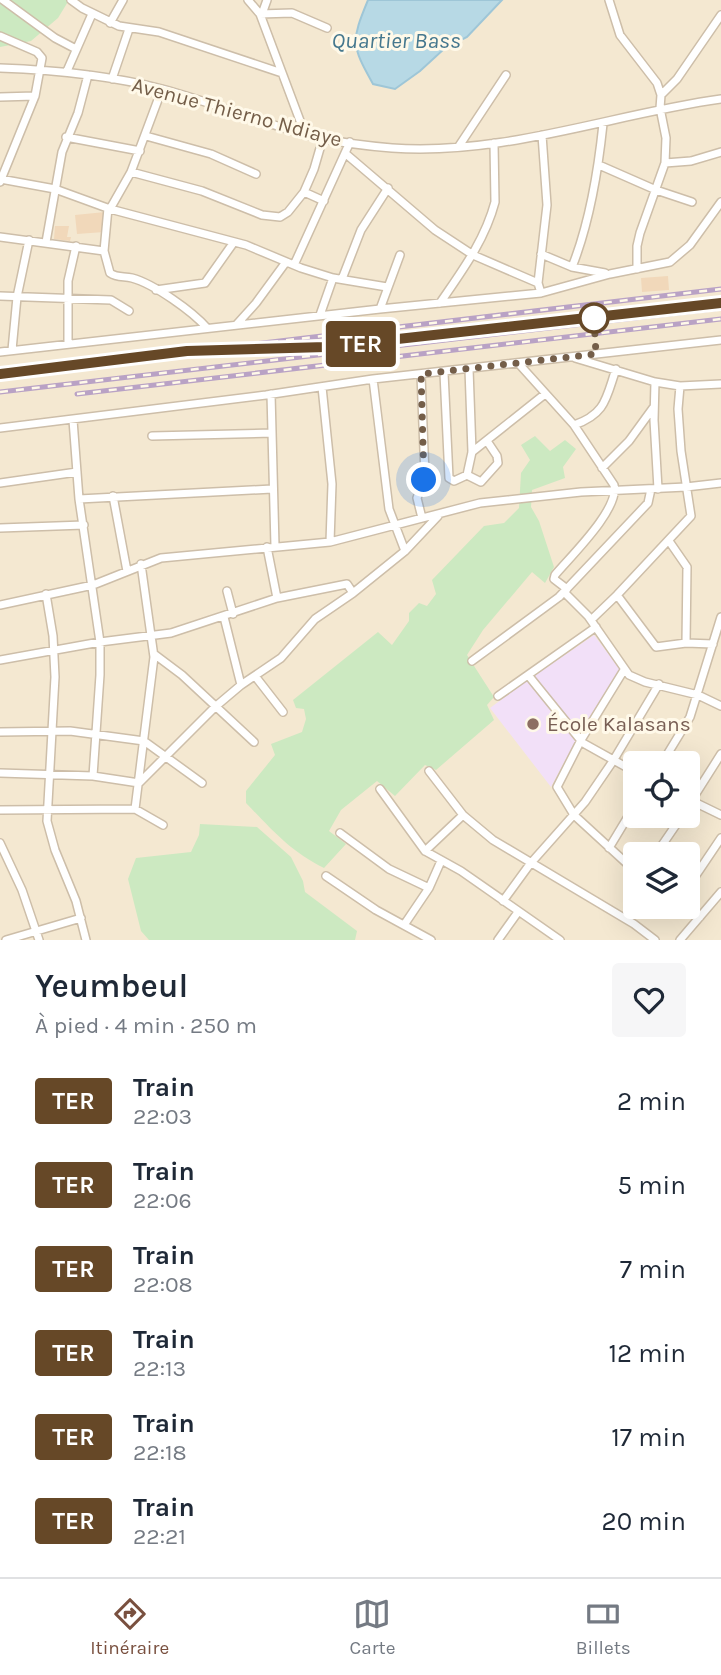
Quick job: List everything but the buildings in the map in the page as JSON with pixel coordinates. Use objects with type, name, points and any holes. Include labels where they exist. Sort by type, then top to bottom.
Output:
[{"type":"street","points":[[3,0],[55,38],[76,49]]},
{"type":"street","points":[[71,0],[110,23],[130,29],[159,32],[282,73]]},
{"type":"street","points":[[110,23],[123,0]]},
{"type":"street","points":[[248,0],[261,14],[305,134]]},
{"type":"street","points":[[261,14],[267,0]]},
{"type":"street","points":[[609,0],[620,35],[657,83],[662,95],[660,108],[666,138],[665,163],[640,233],[637,269]]},
{"type":"street","points":[[261,14],[292,13],[327,28]]},
{"type":"street","points":[[67,71],[92,14]]},
{"type":"street","points":[[662,95],[677,79],[721,15]]},
{"type":"street","points":[[112,79],[130,29]]},
{"type":"street","points":[[0,36],[40,54],[41,69],[35,96],[0,181],[55,189],[109,208],[234,242],[338,278],[387,287]]},
{"type":"street","name":"Avenue Thierno Ndiaye","points":[[0,68],[67,71],[112,79],[162,89],[305,134],[415,149],[494,143],[603,124],[660,108],[721,99]]},
{"type":"street","points":[[46,243],[66,137],[78,113],[88,75]]},
{"type":"street","points":[[459,146],[506,75]]},
{"type":"street","points":[[162,89],[131,172],[109,208],[104,251],[112,275],[131,278],[155,290],[189,310],[207,328]]},
{"type":"street","points":[[0,97],[35,96]]},
{"type":"street","points":[[572,267],[582,241],[599,165],[603,124]]},
{"type":"street","points":[[541,293],[538,283],[547,191],[542,135]]},
{"type":"street","points":[[146,136],[211,154],[256,174]]},
{"type":"street","points":[[66,137],[140,151]]},
{"type":"street","points":[[131,172],[202,191],[272,218],[288,212],[304,192],[323,138]]},
{"type":"street","points":[[237,325],[290,263],[324,201],[350,142]]},
{"type":"street","points":[[440,303],[473,255],[495,202],[494,143]]},
{"type":"street","points":[[665,163],[691,161],[721,152]]},
{"type":"street","points":[[346,154],[435,230],[473,255],[538,283]]},
{"type":"street","points":[[599,165],[656,190],[692,202]]},
{"type":"street","points":[[320,315],[361,230],[388,188]]},
{"type":"street","points":[[304,192],[324,201]]},
{"type":"street","points":[[0,352],[541,293],[610,274],[670,262],[681,255],[721,202]]},
{"type":"street","points":[[0,237],[104,251]]},
{"type":"street","points":[[12,350],[17,297],[29,240]]},
{"type":"street","points":[[155,290],[205,283],[234,242]]},
{"type":"street","points":[[68,343],[69,270],[76,246]]},
{"type":"street","points":[[541,254],[572,267],[610,274]]},
{"type":"street","points":[[380,309],[400,255]]},
{"type":"street","points":[[0,296],[111,300],[129,311]]},
{"type":"street","points":[[0,428],[373,379],[721,340]]},
{"type":"street","points":[[572,357],[655,382],[680,386],[721,384]]},
{"type":"street","points":[[519,364],[574,425],[615,491],[599,523],[554,579],[591,620],[624,670],[635,678],[698,695],[721,706]]},
{"type":"street","points":[[444,373],[449,478],[456,481],[467,475],[472,452],[469,369]]},
{"type":"street","points":[[574,425],[597,414],[616,369]]},
{"type":"street","points":[[421,374],[425,476],[417,498],[422,518]]},
{"type":"street","points":[[373,379],[389,509],[405,551]]},
{"type":"street","points":[[472,661],[566,590],[648,503],[654,489],[655,382]]},
{"type":"street","points":[[591,620],[691,516],[680,434],[680,386]]},
{"type":"street","points":[[322,387],[332,484],[330,542]]},
{"type":"street","points":[[271,394],[271,547],[277,598]]},
{"type":"street","points":[[472,452],[545,394]]},
{"type":"street","points":[[603,468],[635,434],[653,408]]},
{"type":"street","points":[[73,420],[79,499],[100,642],[93,776]]},
{"type":"street","points":[[152,436],[272,433]]},
{"type":"street","points":[[467,475],[481,482],[498,463],[497,456],[486,441]]},
{"type":"street","points":[[0,483],[77,472]]},
{"type":"street","points":[[0,605],[93,586],[141,564],[178,555],[330,542],[480,503],[581,492],[721,483]]},
{"type":"street","points":[[79,499],[272,489]]},
{"type":"street","points":[[113,496],[127,571]]},
{"type":"street","points":[[139,783],[215,707],[287,652],[316,620],[405,551],[440,514]]},
{"type":"street","points":[[0,528],[84,525]]},
{"type":"street","points":[[669,541],[687,567],[686,643]]},
{"type":"street","points":[[135,808],[154,654],[141,564]]},
{"type":"street","points":[[0,660],[100,642],[152,636],[224,617],[277,598],[346,584],[353,593]]},
{"type":"street","points":[[227,591],[233,614]]},
{"type":"street","points":[[46,594],[55,677],[48,774],[47,808],[50,835],[81,918],[86,940]]},
{"type":"street","points":[[617,595],[654,646],[713,644]]},
{"type":"street","points":[[224,617],[241,685]]},
{"type":"street","points":[[669,751],[690,717],[721,618]]},
{"type":"street","points":[[498,696],[596,627]]},
{"type":"street","points":[[154,654],[254,742]]},
{"type":"street","points":[[623,861],[574,815],[556,787],[624,670]]},
{"type":"street","points":[[528,674],[581,740],[623,766]]},
{"type":"street","points":[[255,676],[283,712]]},
{"type":"street","points":[[503,901],[530,864],[574,815],[613,761],[659,684]]},
{"type":"street","points":[[0,732],[95,733],[144,741],[202,783]]},
{"type":"street","points":[[700,786],[721,754]]},
{"type":"street","points":[[429,771],[463,815],[493,840],[634,924],[654,940]]},
{"type":"street","points":[[0,773],[93,776],[139,783]]},
{"type":"street","points":[[380,789],[425,851],[461,871],[559,940]]},
{"type":"street","points":[[700,806],[721,815]]},
{"type":"street","points":[[0,810],[135,808],[163,825]]},
{"type":"street","points":[[425,851],[463,815]]},
{"type":"street","points":[[608,848],[623,824]]},
{"type":"street","points":[[340,833],[389,869],[429,888]]},
{"type":"street","points":[[700,869],[721,838]]},
{"type":"street","points":[[0,844],[22,890],[39,940]]},
{"type":"street","points":[[404,925],[429,888],[441,861]]},
{"type":"street","points":[[326,876],[376,910],[431,940]]},
{"type":"street","points":[[700,916],[721,892]]},
{"type":"street","points":[[716,900],[721,911]]},
{"type":"street","points":[[498,940],[518,912]]},
{"type":"street","points":[[6,940],[81,918]]},
{"type":"street","points":[[680,940],[697,919]]},
{"type":"shaded area","points":[[0,0],[721,0],[721,940],[0,940]]},
{"type":"shaded area","points":[[594,635],[620,669],[580,732],[534,676]]},
{"type":"shaded area","name":"École Kalasans","points":[[528,680],[576,740],[551,787],[490,708]]},
{"type":"green space","points":[[0,0],[69,0],[58,18],[31,41],[0,47]]},
{"type":"green space","points":[[535,436],[550,451],[565,440],[576,449],[563,467],[565,478],[532,490],[531,507],[539,521],[554,567],[545,583],[532,572],[483,630],[467,655],[494,697],[487,705],[494,720],[436,770],[425,765],[395,796],[377,781],[341,810],[329,831],[346,844],[324,868],[292,848],[273,831],[246,803],[246,791],[275,755],[271,744],[302,732],[306,719],[304,709],[296,708],[293,700],[378,632],[392,645],[409,621],[409,613],[419,603],[427,606],[436,594],[432,580],[484,526],[504,523],[519,508],[521,473],[530,460],[521,445]]},
{"type":"green space","points":[[200,824],[257,827],[291,857],[303,881],[305,892],[357,931],[355,940],[149,940],[141,931],[128,879],[136,858],[191,852],[199,835]]},
{"type":"water","name":"Quartier Bass","points":[[368,0],[502,0],[467,37],[445,48],[395,89],[373,84],[357,51],[356,34]]},
{"type":"railway","points":[[0,374],[721,289]]},
{"type":"railway","points":[[0,392],[721,308]]},
{"type":"railway","points":[[77,394],[721,319]]},
{"type":"train","name":"TER","points":[[0,374],[187,351],[303,350],[721,303]]},
{"type":"place","name":"École Kalasans","points":[[533,724]]},
{"type":"route","points":[[424,480],[421,374],[596,354],[594,318]]}]
